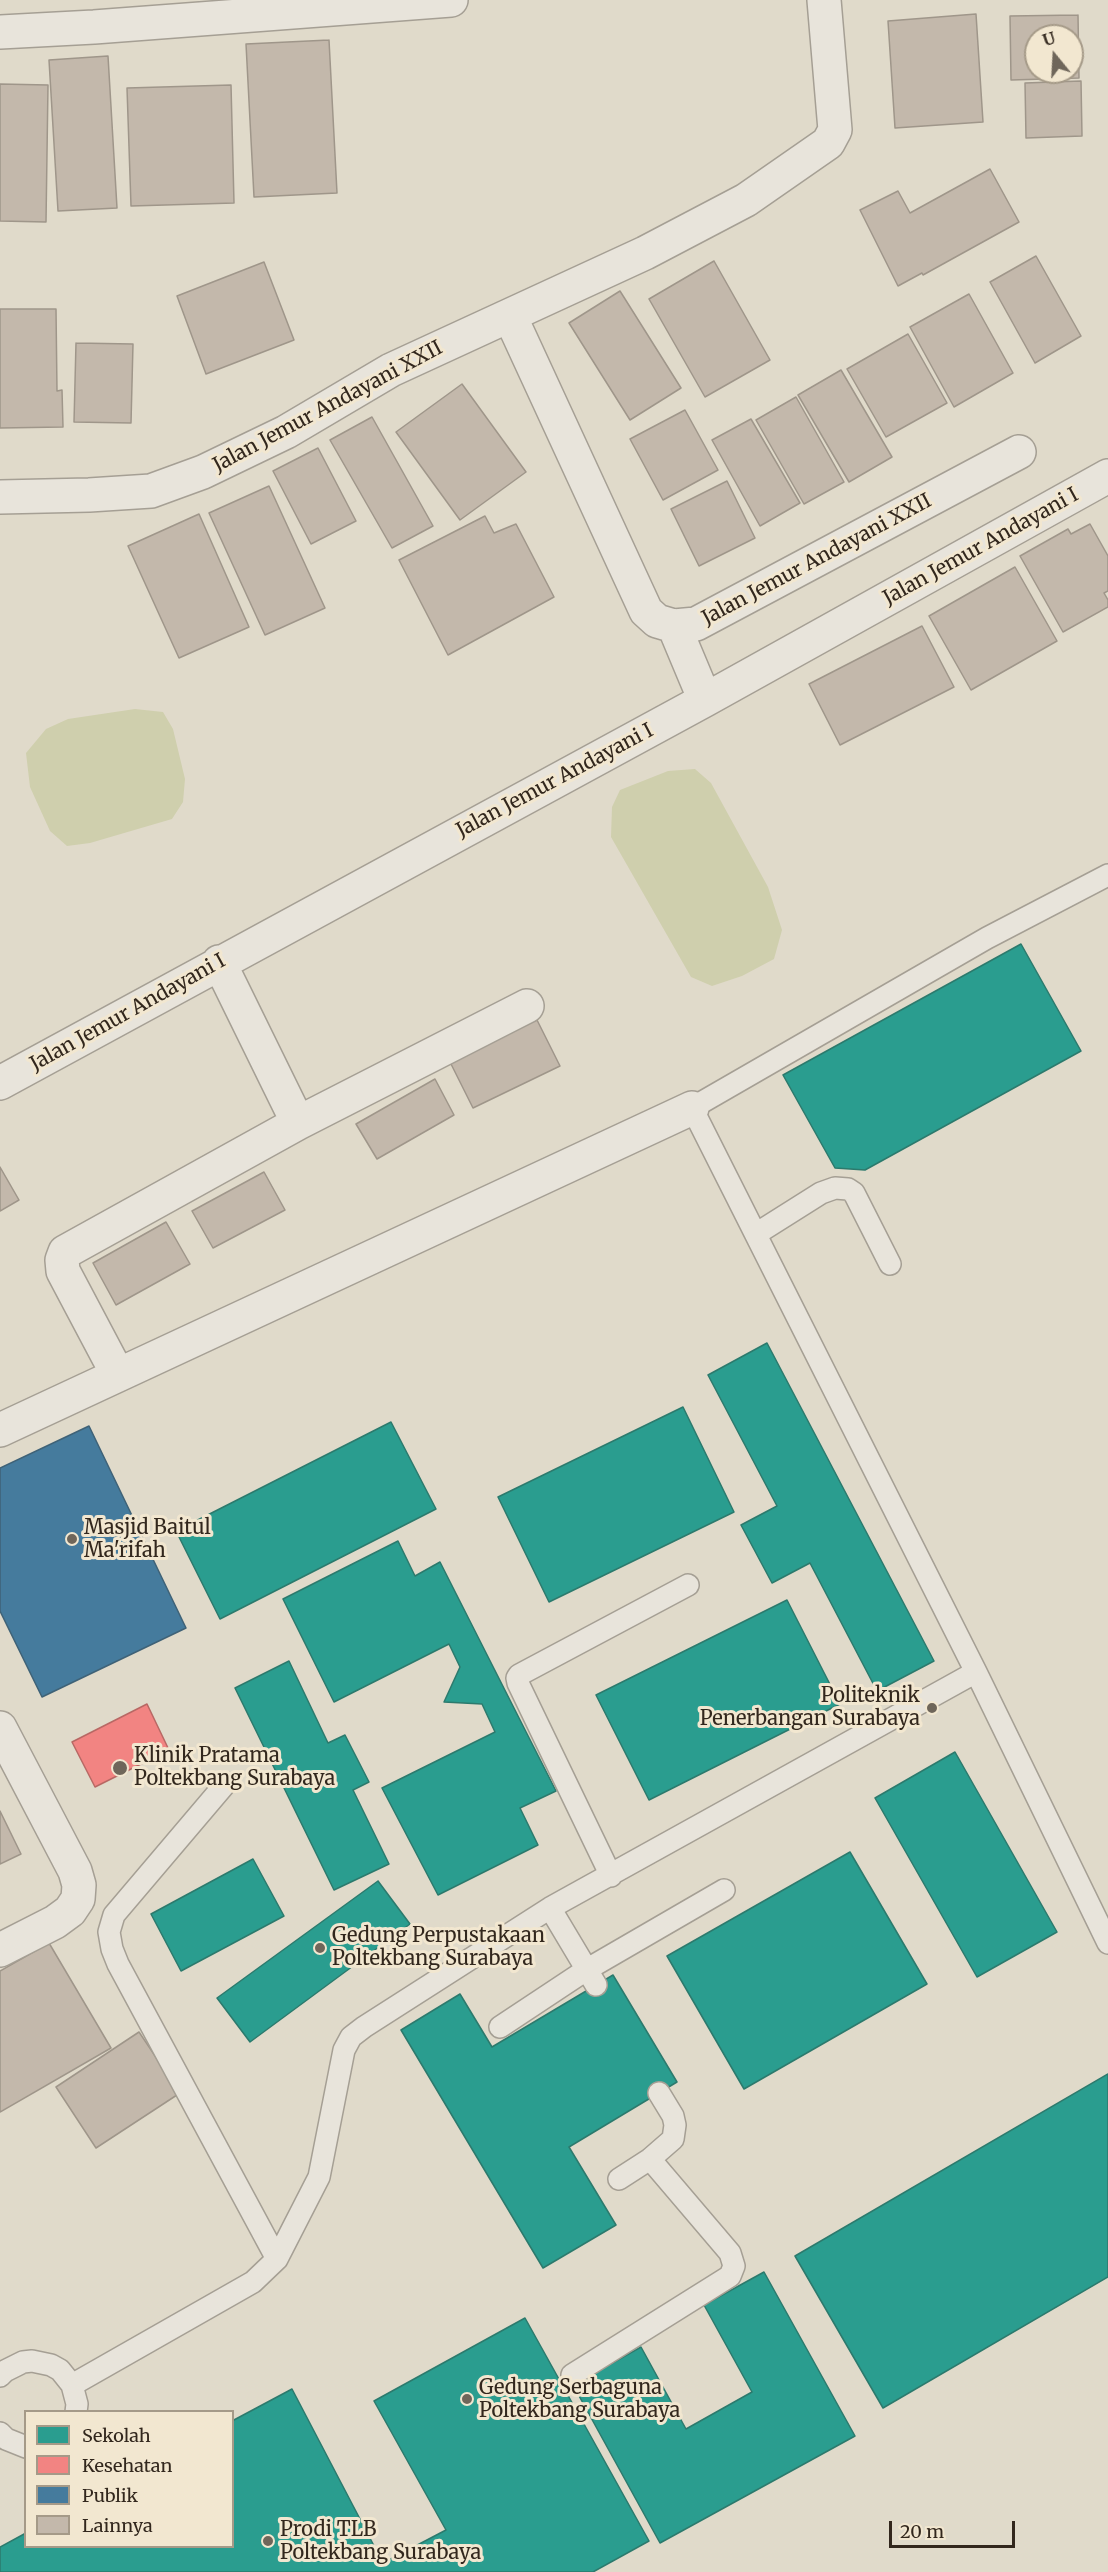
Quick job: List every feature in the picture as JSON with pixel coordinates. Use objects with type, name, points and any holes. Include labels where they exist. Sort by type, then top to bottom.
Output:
[{"type":"street","points":[[0,32],[451,0]]},
{"type":"street","name":"Jalan Jemur Andayani XXII","points":[[0,497],[150,491],[203,472],[286,432],[391,370],[645,254],[746,200],[828,143],[835,130],[824,0]]},
{"type":"street","points":[[510,316],[645,611],[657,621],[674,627],[705,700]]},
{"type":"street","name":"Jalan Jemur Andayani XXII","points":[[674,627],[696,624],[1019,452]]},
{"type":"street","name":"Jalan Jemur Andayani I","points":[[0,1083],[705,700],[1108,476]]},
{"type":"street","points":[[219,962],[298,1123]]},
{"type":"street","points":[[118,1374],[63,1271],[62,1260],[65,1252],[298,1123],[526,1006]]},
{"type":"street","points":[[0,1430],[421,1232],[692,1108]]},
{"type":"street","points":[[0,1728],[75,1871],[79,1885],[78,1899],[70,1911],[55,1922],[0,1950]]},
{"type":"lane","points":[[1108,875],[987,938],[692,1108],[976,1672],[1108,1942]]},
{"type":"lane","points":[[756,1234],[821,1193],[835,1188],[848,1189],[854,1193],[890,1264]]},
{"type":"lane","points":[[611,1876],[522,1693],[517,1678],[519,1674],[688,1585]]},
{"type":"lane","points":[[72,2385],[254,2282],[277,2259],[319,2177],[344,2050],[351,2037],[364,2026],[550,1908],[976,1672]]},
{"type":"lane","points":[[226,1783],[114,1916],[109,1932],[118,1964],[277,2259]]},
{"type":"lane","points":[[501,2026],[591,1978],[724,1890]]},
{"type":"lane","points":[[550,1908],[591,1978]]},
{"type":"lane","points":[[619,2179],[669,2144],[675,2132],[673,2116],[660,2093]]},
{"type":"lane","points":[[572,2375],[730,2276],[734,2266],[730,2253],[650,2159]]},
{"type":"lane","points":[[0,2376],[13,2366],[32,2361],[51,2365],[60,2370],[72,2385],[76,2410]]},
{"type":"green space","points":[[135,709],[163,712],[173,729],[185,779],[183,802],[172,819],[90,843],[67,846],[50,831],[30,787],[26,753],[46,729],[68,719]]},
{"type":"green space","points":[[695,769],[711,783],[768,887],[782,930],[774,959],[742,976],[712,986],[691,977],[611,837],[612,807],[620,790],[668,771]]},
{"type":"building: Sekolah","points":[[1021,944],[1081,1051],[865,1170],[835,1168],[783,1075]]},
{"type":"building: Sekolah","points":[[767,1343],[934,1661],[877,1691],[810,1563],[772,1583],[741,1525],[777,1506],[708,1375]]},
{"type":"building: Sekolah","points":[[683,1407],[734,1512],[549,1602],[498,1497]]},
{"type":"building: Sekolah","points":[[391,1422],[436,1509],[220,1619],[176,1531]]},
{"type":"building: Sekolah","points":[[398,1541],[415,1576],[440,1562],[556,1791],[520,1808],[538,1845],[438,1895],[382,1788],[495,1732],[482,1704],[444,1702],[460,1667],[449,1644],[334,1702],[283,1599]]},
{"type":"building: Sekolah","points":[[787,1600],[840,1704],[649,1800],[596,1695]]},
{"type":"building: Sekolah","points":[[289,1661],[328,1743],[345,1735],[369,1782],[353,1790],[389,1864],[334,1890],[235,1688]]},
{"type":"building: Sekolah","points":[[955,1752],[1057,1932],[977,1977],[875,1798]]},
{"type":"building: Sekolah","points":[[850,1852],[927,1984],[744,2089],[667,1956]]},
{"type":"building: Sekolah","points":[[253,1859],[284,1916],[181,1971],[151,1914]]},
{"type":"building: Sekolah","points":[[378,1881],[410,1924],[250,2042],[217,1998]]},
{"type":"building: Sekolah","points":[[613,1975],[677,2082],[569,2147],[616,2225],[543,2268],[401,2030],[460,1994],[492,2047]]},
{"type":"building: Sekolah","points":[[1108,2074],[1108,2277],[883,2408],[795,2256]]},
{"type":"building: Sekolah","points":[[764,2272],[855,2436],[660,2543],[573,2385],[641,2347],[686,2429],[752,2392],[704,2305]]},
{"type":"building: Sekolah","points":[[525,2318],[649,2541],[593,2572],[0,2572],[0,2547],[24,2534],[24,2548],[234,2548],[234,2420],[292,2389],[383,2563],[446,2530],[374,2401]]},
{"type":"building: Kesehatan","points":[[147,1704],[169,1750],[95,1787],[72,1742]]},
{"type":"building: Publik","name":"Masjid Baitul Ma'rifah","points":[[89,1426],[186,1628],[42,1697],[0,1611],[0,1468]]},
{"type":"building: Lainnya","points":[[976,14],[983,122],[895,128],[888,21]]},
{"type":"building: Lainnya","points":[[1078,15],[1078,24],[1024,24],[1024,80],[1011,80],[1010,16]]},
{"type":"building: Lainnya","points":[[329,40],[337,193],[254,197],[246,44]]},
{"type":"building: Lainnya","points":[[108,56],[117,208],[58,211],[49,60]]},
{"type":"building: Lainnya","points":[[0,84],[48,85],[46,222],[0,221]]},
{"type":"building: Lainnya","points":[[1025,84],[1081,84],[1082,136],[1026,138]]},
{"type":"building: Lainnya","points":[[231,85],[234,203],[131,206],[127,88]]},
{"type":"building: Lainnya","points":[[990,169],[1019,222],[923,275],[922,273],[898,286],[860,210],[898,191],[910,213]]},
{"type":"building: Lainnya","points":[[1036,256],[1081,336],[1035,363],[990,282]]},
{"type":"building: Lainnya","points":[[714,261],[770,360],[705,397],[649,299]]},
{"type":"building: Lainnya","points":[[264,262],[294,340],[206,374],[177,296]]},
{"type":"building: Lainnya","points":[[620,291],[681,388],[630,420],[569,323]]},
{"type":"building: Lainnya","points":[[969,294],[1013,373],[954,407],[910,327]]},
{"type":"building: Lainnya","points":[[0,309],[56,309],[57,391],[62,390],[63,427],[0,428]]},
{"type":"building: Lainnya","points":[[908,334],[947,403],[886,437],[847,369]]},
{"type":"building: Lainnya","points":[[76,343],[133,344],[131,423],[74,422]]},
{"type":"building: Lainnya","points":[[841,370],[892,457],[849,482],[798,395]]},
{"type":"building: Lainnya","points":[[462,384],[526,472],[460,520],[396,432]]},
{"type":"building: Lainnya","points":[[796,397],[844,482],[804,504],[756,420]]},
{"type":"building: Lainnya","points":[[685,410],[718,470],[663,500],[630,439]]},
{"type":"building: Lainnya","points":[[372,417],[433,526],[392,548],[330,440]]},
{"type":"building: Lainnya","points":[[751,419],[800,503],[760,526],[712,440]]},
{"type":"building: Lainnya","points":[[318,448],[356,521],[311,544],[273,471]]},
{"type":"building: Lainnya","points":[[727,481],[755,538],[699,566],[671,509]]},
{"type":"building: Lainnya","points":[[269,486],[325,608],[265,635],[209,513]]},
{"type":"building: Lainnya","points":[[199,514],[249,627],[179,658],[128,546]]},
{"type":"building: Lainnya","points":[[485,516],[494,533],[516,524],[554,597],[448,655],[399,560]]},
{"type":"building: Lainnya","points":[[1090,524],[1108,556],[1108,591],[1104,593],[1108,600],[1108,607],[1063,632],[1020,556],[1068,529],[1071,534]]},
{"type":"building: Lainnya","points":[[1015,567],[1057,641],[971,690],[929,616]]},
{"type":"building: Lainnya","points":[[922,626],[954,687],[840,745],[809,684]]},
{"type":"building: Lainnya","points":[[537,1020],[560,1066],[473,1108],[450,1062]]},
{"type":"building: Lainnya","points":[[435,1079],[454,1115],[377,1159],[356,1124]]},
{"type":"building: Lainnya","points":[[0,1167],[19,1200],[0,1211]]},
{"type":"building: Lainnya","points":[[264,1172],[285,1210],[213,1248],[192,1211]]},
{"type":"building: Lainnya","points":[[166,1222],[190,1264],[116,1305],[93,1263]]},
{"type":"building: Lainnya","points":[[0,1811],[21,1854],[0,1864]]},
{"type":"building: Lainnya","points":[[49,1943],[111,2048],[0,2112],[0,1971]]},
{"type":"building: Lainnya","points":[[139,2032],[180,2093],[96,2148],[56,2087]]},
{"type":"place","name":"Masjid Baitul Ma'rifah","points":[[72,1539]]},
{"type":"place","name":"Politeknik Penerbangan Surabaya","points":[[932,1708]]},
{"type":"place","name":"Klinik Pratama Poltekbang Surabaya","points":[[120,1768]]},
{"type":"place","name":"Gedung Perpustakaan Poltekbang Surabaya","points":[[320,1948]]},
{"type":"place","name":"Gedung Serbaguna Poltekbang Surabaya","points":[[467,2399]]},
{"type":"place","name":"Prodi TLB Poltekbang Surabaya","points":[[268,2541]]}]
